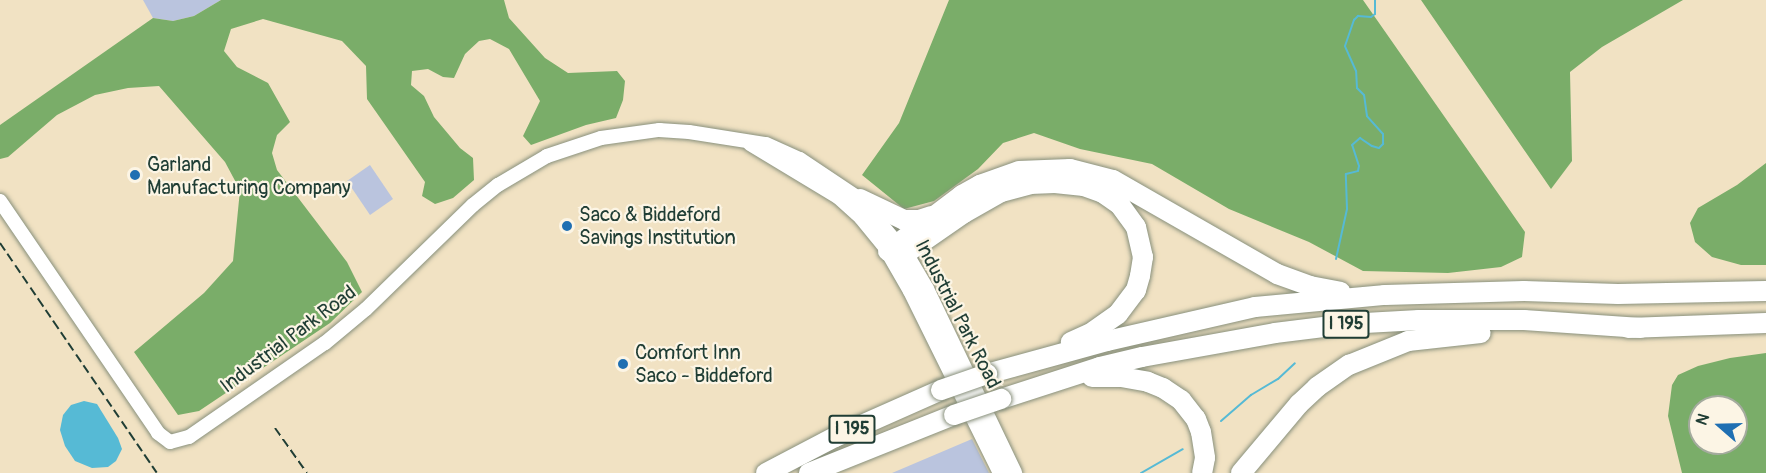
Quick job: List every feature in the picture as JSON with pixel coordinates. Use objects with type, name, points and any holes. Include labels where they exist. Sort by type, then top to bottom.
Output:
[{"type":"highway","points":[[896,252],[941,211],[971,190],[1008,174],[1053,168],[1085,171],[1113,180],[1277,274],[1331,291],[1385,295]]},
{"type":"highway","points":[[896,252],[991,196],[1030,184],[1066,183],[1093,189],[1111,199],[1127,214],[1136,227],[1143,257],[1136,290],[1118,314],[1074,340],[987,374]]},
{"type":"highway","points":[[860,199],[895,217],[911,221],[927,218],[941,211]]},
{"type":"highway","name":"I 195","points":[[766,473],[853,429],[941,390],[987,374],[1107,341],[1255,307],[1385,295],[1524,291],[1618,294],[1766,291]]},
{"type":"highway","name":"I 195","points":[[809,473],[954,415],[1057,380],[1100,367],[1203,345],[1347,324],[1419,320],[1524,320],[1641,328],[1766,323]]},
{"type":"highway","points":[[1241,473],[1299,404],[1317,387],[1349,365],[1380,351],[1408,341],[1453,334],[1641,328]]},
{"type":"highway","points":[[1057,380],[1121,377],[1148,382],[1175,395],[1191,411],[1199,425],[1205,448],[1202,473]]},
{"type":"main road","name":"Industrial Park Road","points":[[896,252],[1001,473]]},
{"type":"main road","name":"Industrial Park Road","points":[[896,252],[926,289],[1014,473]]},
{"type":"street","name":"Industrial Park Road","points":[[0,201],[158,433],[167,441],[174,442],[189,436],[325,343],[366,309],[473,205],[506,179],[539,159],[588,141],[643,131],[689,132],[750,144],[766,144],[800,159],[860,199],[896,252]]},
{"type":"street","name":"Industrial Park Road","points":[[750,144],[838,197],[896,252]]},
{"type":"shaded area","points":[[143,0],[221,0],[194,16],[173,21],[153,18]]},
{"type":"shaded area","points":[[370,165],[393,199],[370,215],[347,181]]},
{"type":"shaded area","points":[[972,439],[989,473],[892,473]]},
{"type":"green space","points":[[221,0],[504,0],[509,18],[545,58],[568,73],[617,71],[625,81],[623,100],[616,118],[586,125],[531,145],[523,136],[540,101],[509,49],[490,39],[479,41],[465,54],[454,78],[443,77],[428,69],[412,71],[411,85],[424,96],[434,117],[460,148],[473,158],[474,180],[453,198],[435,204],[422,196],[425,182],[367,99],[366,66],[342,41],[263,19],[231,29],[224,51],[237,67],[268,83],[290,122],[277,135],[272,153],[277,170],[347,262],[362,292],[330,323],[199,411],[178,415],[134,352],[204,293],[233,261],[240,190],[225,162],[159,86],[128,88],[95,95],[57,115],[8,157],[0,159],[0,125],[153,18],[173,21],[194,16]]},
{"type":"green space","points":[[949,0],[1363,0],[1525,232],[1522,257],[1501,267],[1448,273],[1363,271],[1309,242],[1229,209],[1152,164],[1080,149],[1034,133],[1003,143],[978,169],[934,201],[904,209],[862,175],[899,123]]},
{"type":"green space","points":[[1421,0],[1683,0],[1602,47],[1570,72],[1572,161],[1551,189]]},
{"type":"green space","points":[[1766,163],[1766,265],[1741,265],[1712,257],[1695,242],[1690,223],[1698,208],[1737,185]]},
{"type":"green space","points":[[1766,353],[1766,473],[1682,473],[1668,416],[1672,385],[1678,375],[1698,366],[1730,358]]},
{"type":"water","points":[[84,401],[97,404],[118,438],[122,449],[116,461],[108,467],[92,468],[75,461],[65,446],[60,430],[63,415],[71,405]]},
{"type":"waterway","points":[[1336,259],[1347,209],[1346,174],[1358,171],[1359,166],[1352,145],[1360,138],[1379,148],[1383,144],[1383,134],[1367,116],[1364,95],[1357,88],[1356,71],[1345,46],[1354,20],[1358,16],[1371,17],[1375,14],[1375,0]]},
{"type":"waterway","points":[[1221,421],[1251,395],[1278,379],[1295,363]]},
{"type":"waterway","points":[[1141,473],[1183,449]]},
{"type":"railway","points":[[0,243],[157,473]]},
{"type":"railway","points":[[275,428],[307,473]]},
{"type":"place","name":"Garland Manufacturing Company","points":[[135,175]]},
{"type":"place","name":"Saco & Biddeford Savings Institution","points":[[567,226]]},
{"type":"place","name":"Comfort Inn Saco - Biddeford","points":[[623,364]]}]
